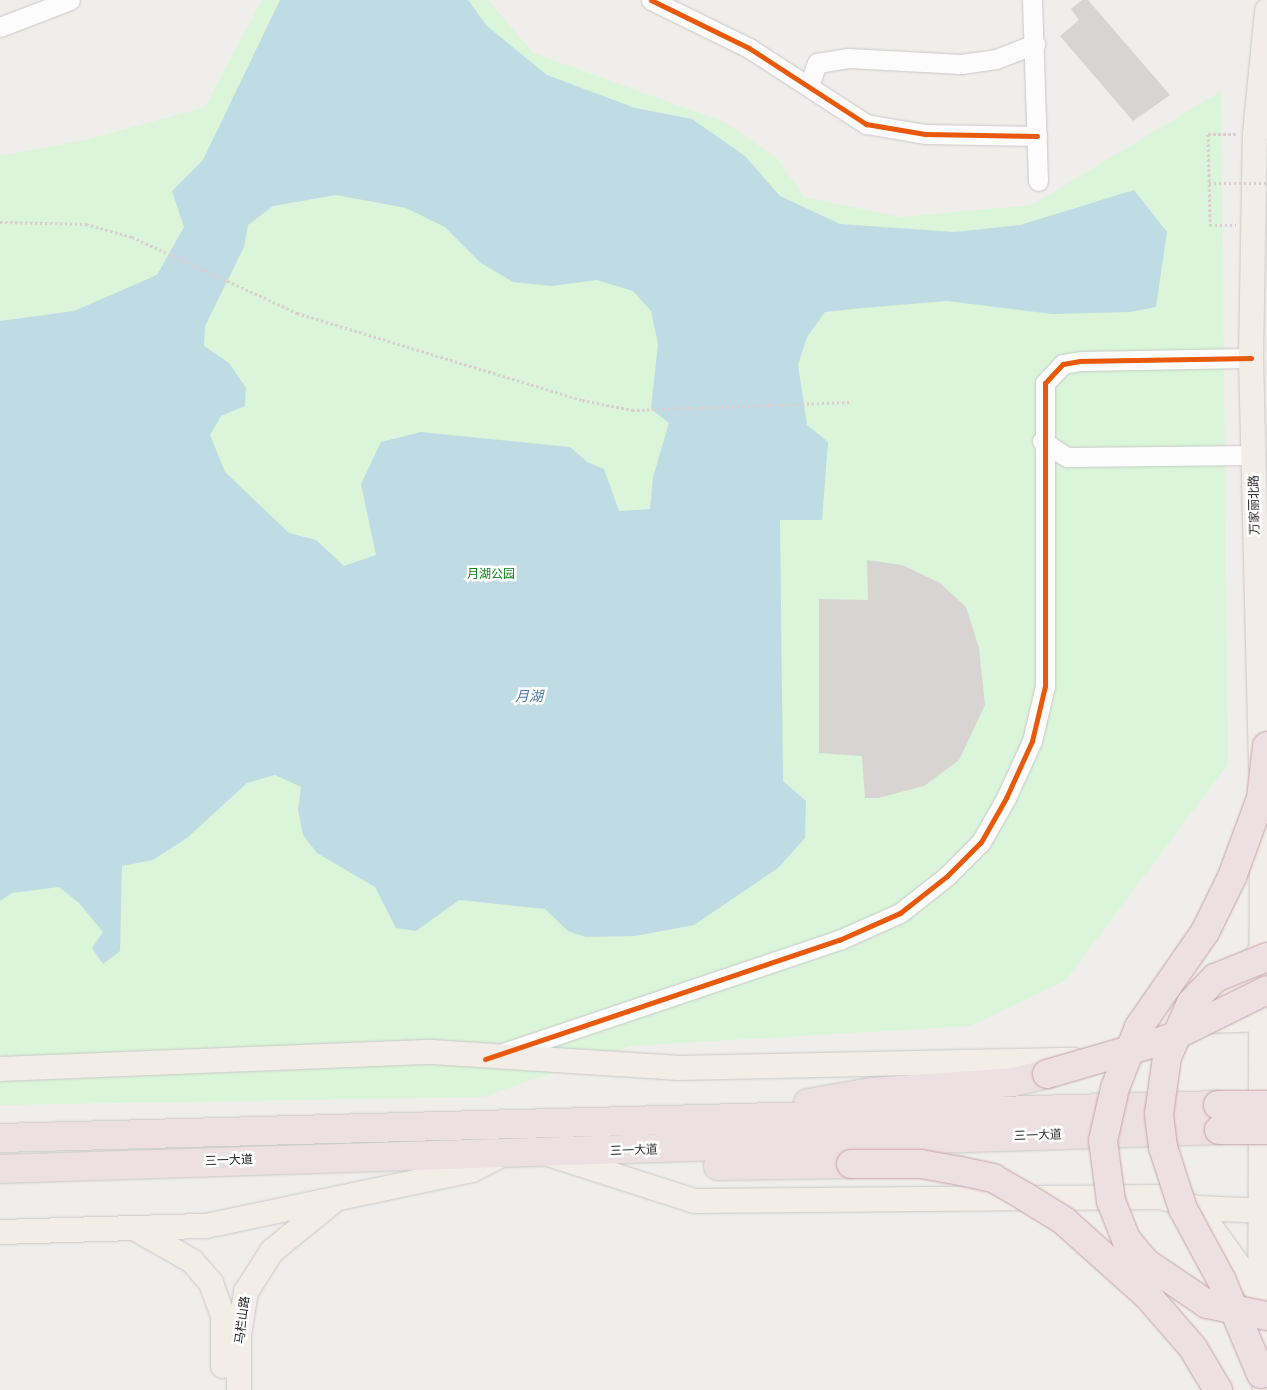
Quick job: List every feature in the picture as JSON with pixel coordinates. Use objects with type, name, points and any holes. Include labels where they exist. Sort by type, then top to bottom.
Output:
[{"type":"highway","points":[[1264,1306],[1207,1304],[1145,1262],[1126,1239],[1111,1201],[1103,1141],[1114,1088],[1139,1027],[1205,932],[1232,877],[1261,798],[1267,746]]},
{"type":"highway","points":[[1264,952],[1215,978],[1191,1003],[1167,1057],[1159,1114],[1163,1148],[1183,1209],[1222,1281],[1264,1390]]},
{"type":"highway","points":[[690,1121],[872,1092],[1012,1082],[1056,1072],[1168,1039],[1267,990]]},
{"type":"highway","name":"三一大道","points":[[0,1169],[616,1151],[1219,1117],[1267,1105]]},
{"type":"highway","name":"三一大道","points":[[0,1138],[690,1121],[1219,1117],[1267,1130]]},
{"type":"highway","points":[[616,1151],[671,1166],[921,1164],[993,1178],[1063,1220],[1148,1296],[1193,1348],[1218,1390]]},
{"type":"main road","name":"万家丽北路","points":[[1264,1390],[1264,952],[1252,358],[1255,134],[1267,11]]},
{"type":"main road","points":[[0,1069],[432,1052],[485,1059],[679,1068],[1057,1061],[1105,1058],[1174,1038],[1205,1021],[1229,1001],[1264,952]]},
{"type":"main road","points":[[1205,1021],[1264,1019]]},
{"type":"main road","points":[[0,1232],[206,1226],[472,1170],[505,1153]]},
{"type":"main road","points":[[548,1154],[694,1201],[1153,1197],[1197,1208],[1264,1211]]},
{"type":"main road","name":"马栏山路","points":[[239,1390],[239,1335],[246,1292],[272,1251],[337,1198]]},
{"type":"main road","points":[[1197,1208],[1264,1306]]},
{"type":"main road","name":"马栏山路","points":[[134,1228],[192,1260],[211,1283],[223,1316],[223,1390]]},
{"type":"street","points":[[0,27],[70,0]]},
{"type":"street","points":[[651,0],[749,48],[866,124],[924,134],[1037,136]]},
{"type":"street","points":[[1032,0],[1036,44],[1038,182]]},
{"type":"street","points":[[808,86],[817,63],[848,58],[961,64],[996,59],[1036,44]]},
{"type":"street","points":[[485,1059],[839,940],[900,913],[948,876],[981,842],[1032,741],[1045,686],[1042,441],[1045,383],[1063,364],[1252,358]]},
{"type":"street","points":[[1042,441],[1067,457],[1254,456]]},
{"type":"street","points":[[1042,480],[1067,457]]},
{"type":"path","points":[[1254,225],[1210,225],[1208,134],[1255,134]]},
{"type":"path","points":[[1209,183],[1267,183]]},
{"type":"path","points":[[0,222],[86,224],[132,237],[253,291],[297,313],[582,400],[632,410],[852,402]]},
{"type":"green space","name":"月湖公园","points":[[262,0],[488,0],[533,53],[724,122],[777,158],[804,197],[900,217],[1032,205],[1221,91],[1228,764],[1065,981],[970,1026],[630,1046],[483,1097],[0,1105],[0,156],[86,140],[205,107]]},
{"type":"water","name":"月湖","points":[[280,0],[468,0],[487,26],[547,75],[635,108],[692,119],[745,156],[780,196],[840,224],[955,232],[1020,225],[1134,190],[1167,232],[1156,307],[1130,312],[1052,314],[947,301],[862,308],[825,312],[807,337],[798,365],[807,425],[828,442],[822,520],[780,520],[783,781],[806,801],[805,838],[778,868],[694,925],[635,936],[586,937],[568,931],[545,909],[459,900],[416,931],[396,928],[375,887],[317,853],[303,835],[298,810],[301,787],[275,775],[247,783],[187,838],[153,860],[122,866],[120,951],[103,964],[92,948],[103,932],[79,903],[59,887],[12,893],[0,901],[0,321],[74,311],[157,275],[184,227],[172,191],[203,160]],"holes":[[[336,195],[406,208],[445,227],[481,263],[513,282],[551,286],[597,280],[633,291],[651,311],[658,344],[651,409],[669,423],[653,477],[650,509],[619,511],[604,469],[587,462],[570,447],[421,432],[381,442],[361,484],[376,555],[344,566],[316,540],[289,533],[225,472],[210,435],[221,416],[245,406],[246,388],[229,363],[204,346],[205,326],[244,247],[248,225],[273,206]]]},
{"type":"building","points":[[1082,0],[1088,0],[1170,95],[1133,121],[1060,36],[1079,20],[1071,9]]},
{"type":"building","points":[[867,560],[902,565],[940,583],[966,607],[979,648],[985,705],[959,760],[924,786],[878,798],[865,798],[862,756],[819,753],[819,599],[868,600]]},
{"type":"cycle path","points":[[651,0],[749,48],[866,124],[925,134],[1037,136]]},
{"type":"cycle path","points":[[485,1059],[839,940],[900,913],[947,876],[981,842],[1006,798],[1032,741],[1045,686],[1045,383],[1063,364],[1080,361],[1251,358]]}]
